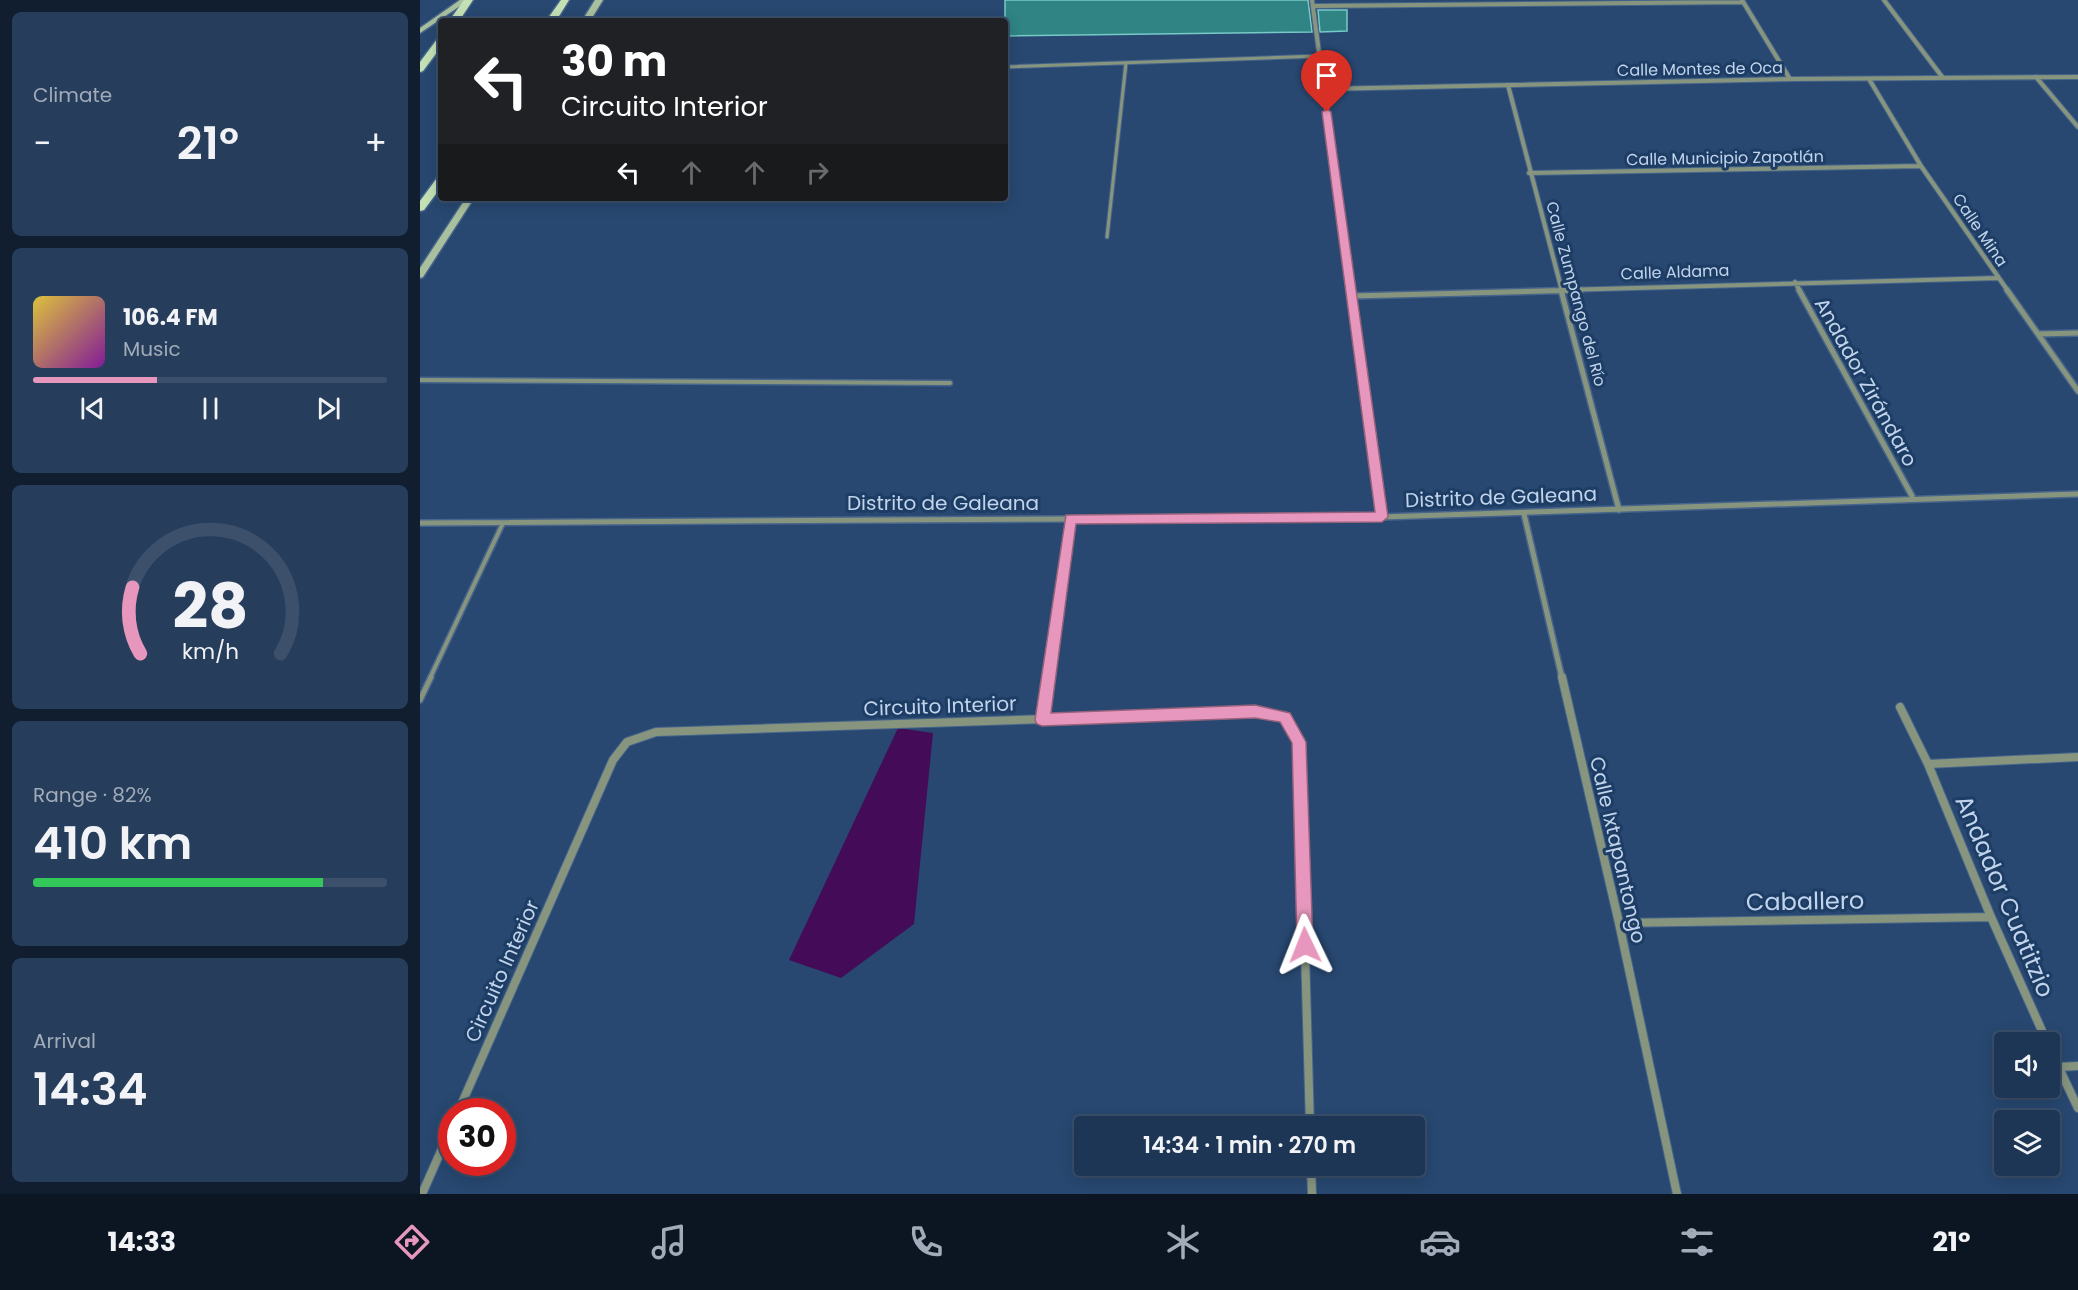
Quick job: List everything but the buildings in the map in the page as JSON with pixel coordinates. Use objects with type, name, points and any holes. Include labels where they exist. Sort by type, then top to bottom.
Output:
[{"type":"main road","points":[[456,18],[467,0]]},
{"type":"main road","points":[[440,18],[467,0]]},
{"type":"main road","points":[[553,18],[565,0]]},
{"type":"main road","points":[[588,18],[600,0]]},
{"type":"main road","points":[[420,31],[438,19]]},
{"type":"main road","points":[[420,69],[438,44]]},
{"type":"main road","points":[[420,208],[438,184]]},
{"type":"main road","points":[[420,275],[468,201]]},
{"type":"street","points":[[1884,0],[1943,78]]},
{"type":"street","points":[[1382,517],[1312,3],[1742,1],[1790,79]]},
{"type":"street","points":[[2036,77],[2078,127]]},
{"type":"street","name":"Calle Montes de Oca","points":[[1323,89],[1790,79],[2078,77]]},
{"type":"street","name":"Calle Mina","points":[[1869,79],[1922,166],[2078,391]]},
{"type":"street","name":"Calle Zumpango del Río","points":[[1508,86],[1619,510]]},
{"type":"street","name":"Calle Municipio Zapotlán","points":[[1529,173],[1922,166]]},
{"type":"street","name":"Calle Aldama","points":[[1352,296],[1998,278]]},
{"type":"street","name":"Andador Zirándaro","points":[[1795,282],[1912,496]]},
{"type":"street","points":[[2038,334],[2078,333]]},
{"type":"street","name":"Distrito de Galeana","points":[[420,523],[1382,517],[1524,514],[1912,496],[2078,494]]},
{"type":"street","name":"Calle Ixtapantongo","points":[[1524,514],[1619,923],[1677,1194]]},
{"type":"street","points":[[1042,720],[1070,519]]},
{"type":"street","name":"Andador Cuatitzio","points":[[1900,707],[1928,765],[1991,917],[2042,1032]]},
{"type":"street","name":"Circuito Interior","points":[[464,1098],[613,760],[627,742],[656,732],[1255,712],[1285,717],[1299,742],[1310,1116]]},
{"type":"street","points":[[1928,765],[2078,758]]},
{"type":"street","name":"Caballero","points":[[1619,923],[1991,917]]},
{"type":"street","points":[[2060,1067],[2078,1066]]},
{"type":"street","name":"Andador Cuatitzio","points":[[2060,1071],[2078,1108]]},
{"type":"street","points":[[422,1194],[438,1158]]},
{"type":"street","points":[[1311,1176],[1312,1194]]},
{"type":"lane","points":[[1008,67],[1319,56]]},
{"type":"lane","points":[[1107,237],[1126,63]]},
{"type":"lane","points":[[420,380],[950,383]]},
{"type":"lane","points":[[420,700],[503,523]]},
{"type":"shaded area","points":[[898,728],[933,733],[914,924],[841,978],[789,960]]},
{"type":"route","points":[[1305,945],[1299,742],[1285,717],[1255,712],[1042,720],[1070,519],[1382,517],[1327,112]]}]
